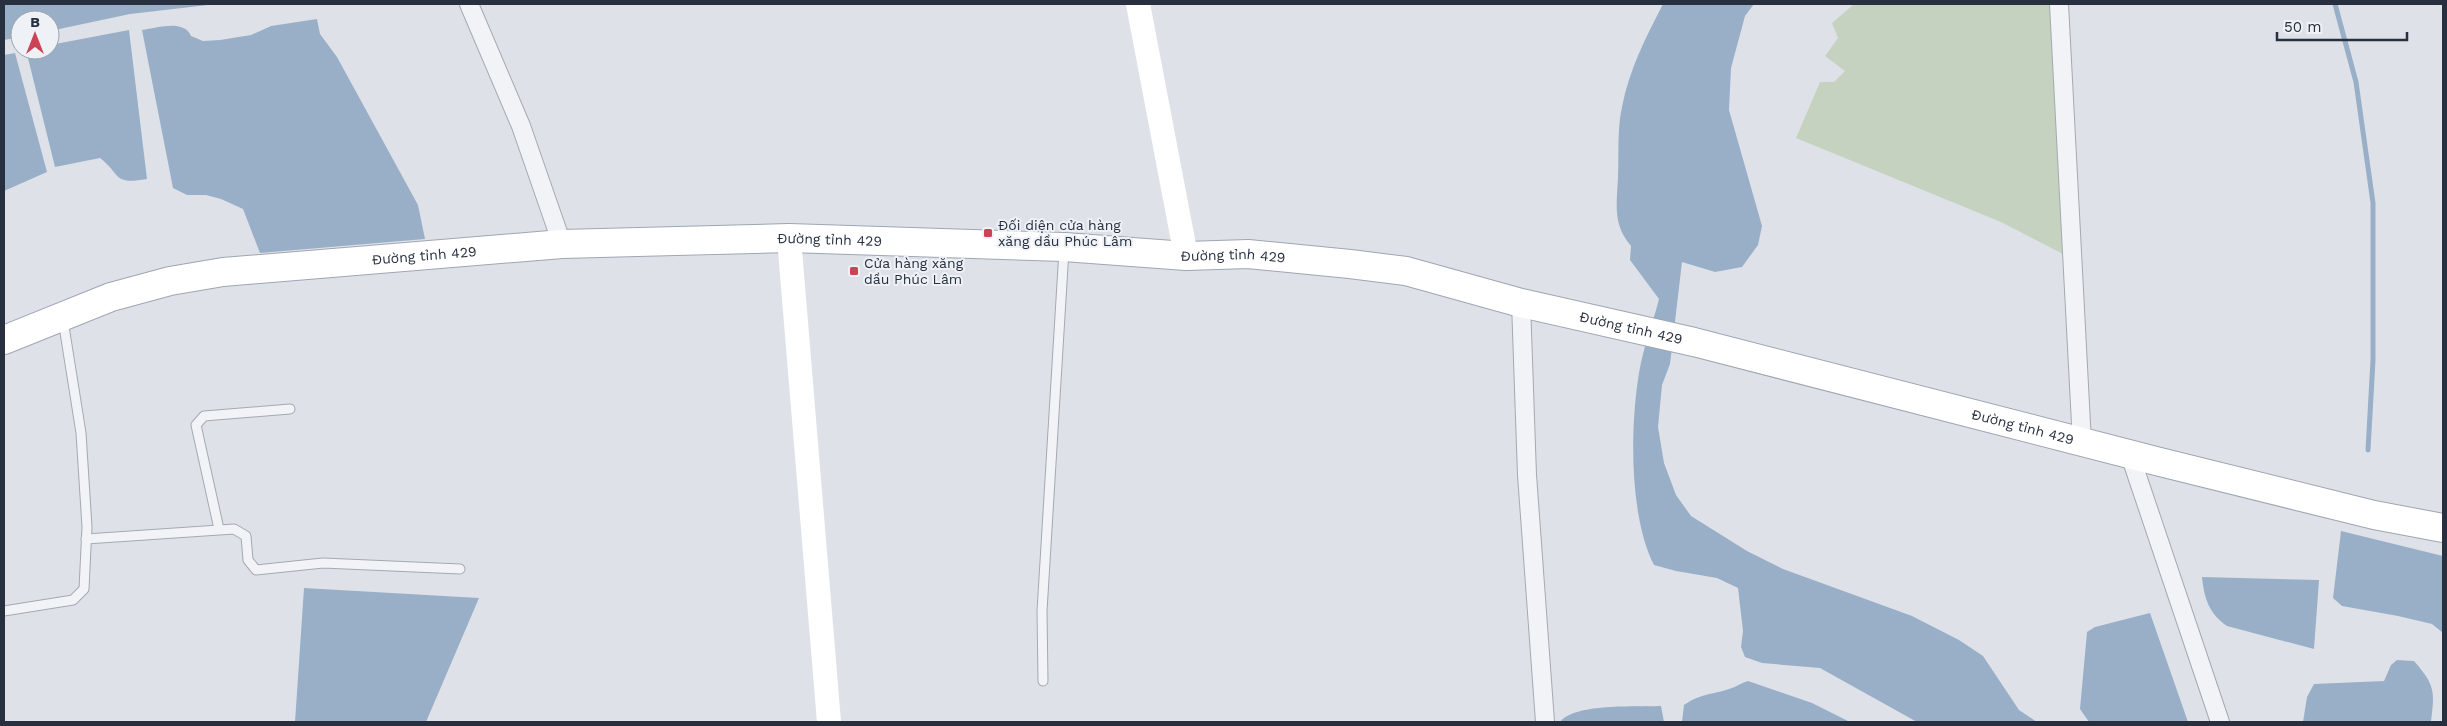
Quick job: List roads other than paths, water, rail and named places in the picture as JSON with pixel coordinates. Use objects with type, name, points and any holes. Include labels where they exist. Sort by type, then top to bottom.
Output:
[{"type":"main road","name":"Đường tỉnh 429","points":[[4,340],[62,315],[120,294],[170,281],[223,272],[562,244],[788,238],[1064,247],[1186,256],[1248,254],[1406,271],[1521,303],[1694,342],[2130,455],[2374,515],[2443,528]]},
{"type":"street","points":[[469,4],[521,126],[562,244]]},
{"type":"street","points":[[1138,4],[1186,256]]},
{"type":"street","points":[[2059,4],[2082,443]]},
{"type":"street","points":[[788,238],[829,722]]},
{"type":"street","points":[[1521,303],[1527,475],[1545,722]]},
{"type":"street","points":[[2130,455],[2220,722]]},
{"type":"lane","points":[[1043,681],[1042,611],[1064,247]]},
{"type":"lane","points":[[4,611],[73,600],[84,589],[86,539],[81,434],[62,315]]},
{"type":"lane","points":[[220,530],[196,425],[204,416],[290,409]]},
{"type":"lane","points":[[86,539],[234,529],[246,536],[248,560],[256,570],[323,563],[460,569]]},
{"type":"water","points":[[4,4],[217,4],[130,14],[60,29],[60,10],[10,10],[10,39],[4,40]]},
{"type":"water","points":[[1663,4],[1754,4],[1745,16],[1731,68],[1729,110],[1762,226],[1758,245],[1742,267],[1715,272],[1682,262],[1670,364],[1662,385],[1658,427],[1664,463],[1676,495],[1691,516],[1747,551],[1783,569],[1912,616],[1959,640],[1983,656],[2019,710],[2037,722],[1917,722],[1820,668],[1762,663],[1745,657],[1741,647],[1743,631],[1738,588],[1717,578],[1654,565],[1640,522],[1636,497],[1633,445],[1639,373],[1659,299],[1630,260],[1631,246],[1625,238],[1618,221],[1617,204],[1619,124],[1625,93],[1639,54]]},
{"type":"water","points":[[317,19],[320,34],[337,57],[418,205],[425,239],[260,253],[243,209],[221,199],[206,195],[187,195],[173,188],[142,30],[176,26],[203,41],[220,40],[251,35],[271,26]]},
{"type":"water","points":[[129,30],[147,179],[128,181],[123,179],[100,158],[55,167],[28,60],[60,60],[60,43]]},
{"type":"water","points":[[10,54],[10,60],[17,60],[47,172],[4,191],[4,55]]},
{"type":"water","points":[[2341,531],[2443,556],[2443,633],[2432,624],[2342,606],[2333,598]]},
{"type":"water","points":[[2202,577],[2319,580],[2314,649],[2227,626],[2208,605]]},
{"type":"water","points":[[304,588],[479,598],[426,722],[295,722]]},
{"type":"water","points":[[2150,613],[2188,722],[2089,722],[2080,709],[2087,632],[2095,627]]},
{"type":"water","points":[[2397,660],[2414,661],[2430,683],[2433,695],[2431,722],[2303,722],[2307,697],[2314,684],[2384,681],[2391,665]]},
{"type":"water","points":[[1748,681],[1812,703],[1850,722],[1682,722],[1684,705],[1690,701]]},
{"type":"water","points":[[1622,706],[1661,706],[1664,722],[1560,722],[1567,716],[1592,709]]},
{"type":"waterway","points":[[2335,4],[2356,82],[2373,203],[2373,360],[2368,450]]},
{"type":"place","name":"Đối diện cửa hàng xăng dầu Phúc Lâm","points":[[988,233]]},
{"type":"place","name":"Cửa hàng xăng dầu Phúc Lâm","points":[[854,271]]}]
